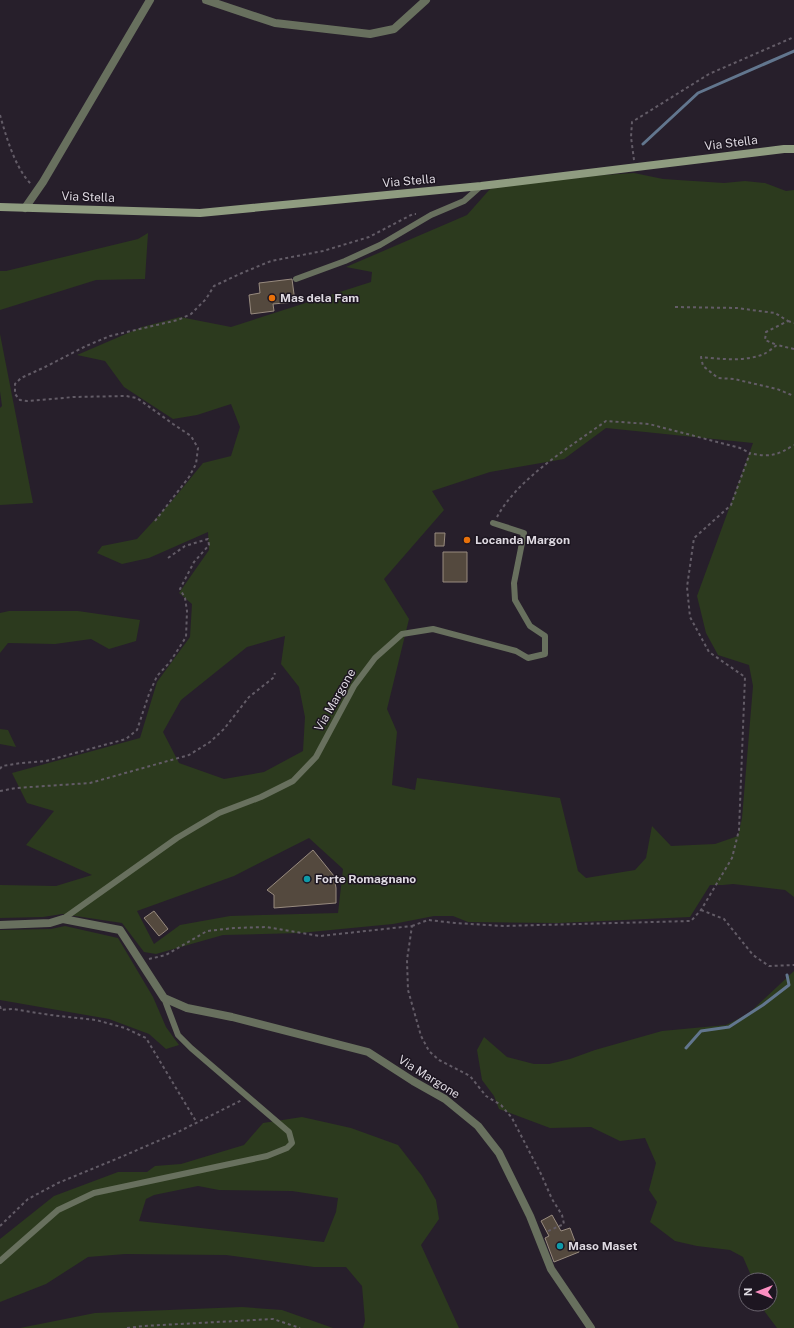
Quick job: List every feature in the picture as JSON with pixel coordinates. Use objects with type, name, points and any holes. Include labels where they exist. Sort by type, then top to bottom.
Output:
[{"type":"main road","name":"Via Stella","points":[[0,206],[200,213],[481,186],[794,149]]},
{"type":"street","points":[[26,208],[150,0]]},
{"type":"street","points":[[206,0],[275,23],[370,34],[394,29],[426,0]]},
{"type":"street","name":"Via Margone","points":[[0,925],[50,923],[63,920],[120,930],[164,998],[187,1008],[232,1017],[368,1052],[445,1099],[478,1126],[499,1153],[530,1216],[551,1269],[591,1328]]},
{"type":"lane","points":[[296,279],[344,261],[380,245],[431,215],[464,201],[481,186]]},
{"type":"lane","name":"Via Margone","points":[[63,920],[177,838],[219,813],[261,797],[293,781],[316,757],[354,686],[366,669],[375,658],[402,634],[433,629],[516,651],[528,658],[545,654],[545,636],[530,626],[515,600],[514,583],[524,533],[493,523]]},
{"type":"lane","name":"Via Margone","points":[[0,1261],[58,1210],[94,1193],[267,1156],[287,1148],[292,1143],[289,1132],[191,1048],[178,1034],[164,998]]},
{"type":"path","points":[[634,167],[631,137],[632,122],[709,74],[794,37]]},
{"type":"path","points":[[0,115],[16,161],[26,180],[37,191]]},
{"type":"path","points":[[155,521],[189,477],[196,464],[198,448],[191,436],[138,398],[126,396],[74,397],[27,401],[20,400],[15,394],[15,384],[21,378],[104,338],[178,320],[191,314],[206,299],[214,286],[271,261],[323,251],[369,237],[413,214],[431,215]]},
{"type":"path","points":[[675,307],[737,308],[764,311],[775,313],[794,323]]},
{"type":"path","points":[[788,321],[766,332],[765,340],[777,345],[794,349]]},
{"type":"path","points":[[777,345],[764,354],[748,358],[725,360],[701,357],[703,366],[718,378],[734,379],[777,389],[794,396]]},
{"type":"path","points":[[493,523],[501,508],[529,478],[606,421],[649,424],[740,448],[750,454],[763,456],[780,453],[794,445]]},
{"type":"path","points":[[140,962],[166,955],[207,931],[234,928],[266,927],[320,936],[412,926],[428,920],[503,926],[691,921],[701,910],[732,858],[739,830],[745,677],[709,652],[690,617],[687,587],[694,538],[731,505],[750,454]]},
{"type":"path","points":[[0,769],[2,766],[46,761],[126,739],[138,730],[149,694],[158,676],[170,662],[186,637],[187,611],[185,598],[180,589],[194,562],[208,545],[208,539],[185,546],[168,558]]},
{"type":"path","points":[[0,791],[16,788],[90,783],[189,755],[210,742],[224,729],[249,697],[273,678],[275,673]]},
{"type":"path","points":[[701,910],[724,919],[753,955],[769,966],[794,965]]},
{"type":"path","points":[[412,926],[407,960],[408,990],[421,1036],[429,1051],[439,1060],[470,1076],[486,1096],[501,1105],[514,1123],[552,1199],[562,1215],[564,1224],[538,1236]]},
{"type":"path","points":[[0,1006],[1,1010],[12,1009],[96,1020],[125,1028],[146,1038],[197,1123]]},
{"type":"path","points":[[0,1226],[28,1199],[52,1186],[121,1158],[197,1123],[248,1097]]},
{"type":"path","points":[[127,1328],[273,1319],[300,1328]]},
{"type":"green space","points":[[634,173],[663,179],[724,183],[745,181],[765,183],[786,191],[794,190],[794,897],[785,890],[733,884],[710,885],[690,917],[558,923],[468,922],[453,916],[434,916],[393,924],[300,933],[223,935],[156,954],[144,952],[122,923],[62,914],[43,917],[0,918],[0,885],[56,886],[92,875],[26,845],[54,811],[27,803],[12,773],[140,738],[157,682],[190,637],[192,604],[179,593],[209,550],[208,532],[149,558],[122,564],[97,553],[102,546],[137,539],[171,502],[203,463],[231,456],[240,427],[231,404],[197,415],[173,419],[124,387],[105,361],[77,355],[142,327],[180,317],[231,327],[371,282],[372,272],[346,267],[467,215],[490,189],[530,180]],"holes":[[[606,428],[753,443],[697,596],[706,633],[718,655],[749,665],[753,686],[742,818],[738,836],[715,844],[671,846],[652,826],[646,858],[635,870],[586,878],[578,871],[560,798],[417,778],[415,790],[392,785],[397,732],[387,709],[409,619],[384,579],[444,510],[432,491],[490,472],[564,459]],[[285,636],[281,664],[299,687],[305,717],[303,751],[264,772],[224,779],[179,763],[163,732],[181,700],[247,647]],[[309,838],[343,869],[338,913],[230,916],[180,925],[154,944],[137,911],[234,876]]]},
{"type":"green space","points":[[148,233],[145,279],[96,280],[0,310],[0,271],[6,271],[138,239]]},
{"type":"green space","points":[[0,334],[33,503],[0,505],[0,408],[2,406],[0,391]]},
{"type":"green space","points":[[9,611],[78,611],[140,620],[136,641],[109,649],[91,639],[55,644],[8,643],[0,653],[0,613]]},
{"type":"green space","points":[[0,729],[8,730],[16,747],[0,744]]},
{"type":"green space","points":[[65,926],[118,938],[153,997],[166,1027],[179,1045],[166,1049],[149,1034],[109,1019],[0,1000],[0,930],[51,929]]},
{"type":"green space","points":[[794,971],[794,1328],[777,1328],[765,1312],[778,1312],[778,1272],[750,1272],[743,1257],[730,1250],[697,1246],[675,1241],[650,1222],[657,1202],[649,1190],[656,1163],[645,1138],[620,1141],[591,1127],[550,1128],[499,1109],[494,1096],[482,1080],[477,1050],[484,1037],[507,1057],[534,1064],[549,1064],[662,1031],[726,1025],[748,1014]]},
{"type":"green space","points":[[302,1117],[351,1128],[398,1145],[422,1176],[436,1200],[439,1219],[421,1245],[459,1328],[363,1328],[365,1321],[362,1286],[346,1267],[314,1267],[226,1255],[125,1254],[88,1257],[46,1284],[0,1302],[0,1239],[54,1196],[118,1172],[147,1172],[155,1166],[181,1164],[244,1145],[263,1123]],"holes":[[[198,1186],[219,1190],[292,1191],[338,1198],[336,1212],[324,1242],[139,1221],[146,1199],[154,1195]]]},
{"type":"green space","points":[[242,1307],[282,1310],[333,1328],[20,1328],[95,1313]]},
{"type":"building","name":"Mas dela Fam","points":[[292,279],[295,302],[273,304],[274,311],[251,314],[249,295],[260,293],[259,283]]},
{"type":"building","points":[[435,533],[445,533],[444,546],[435,546]]},
{"type":"building","points":[[443,552],[467,552],[467,582],[443,582]]},
{"type":"building","name":"Forte Romagnano","points":[[313,850],[334,876],[336,903],[274,908],[274,895],[267,890]]},
{"type":"building","points":[[154,911],[168,929],[159,936],[144,918]]},
{"type":"building","name":"Maso Maset","points":[[552,1215],[561,1231],[570,1228],[579,1252],[554,1262],[545,1238],[549,1236],[541,1221]]},
{"type":"waterway","points":[[643,144],[698,93],[794,51]]},
{"type":"waterway","points":[[686,1048],[701,1031],[729,1027],[763,1005],[789,985],[787,975]]},
{"type":"place","name":"Mas dela Fam","points":[[272,298]]},
{"type":"place","name":"Locanda Margon","points":[[467,540]]},
{"type":"place","name":"Forte Romagnano","points":[[307,879]]},
{"type":"place","name":"Maso Maset","points":[[560,1246]]}]
